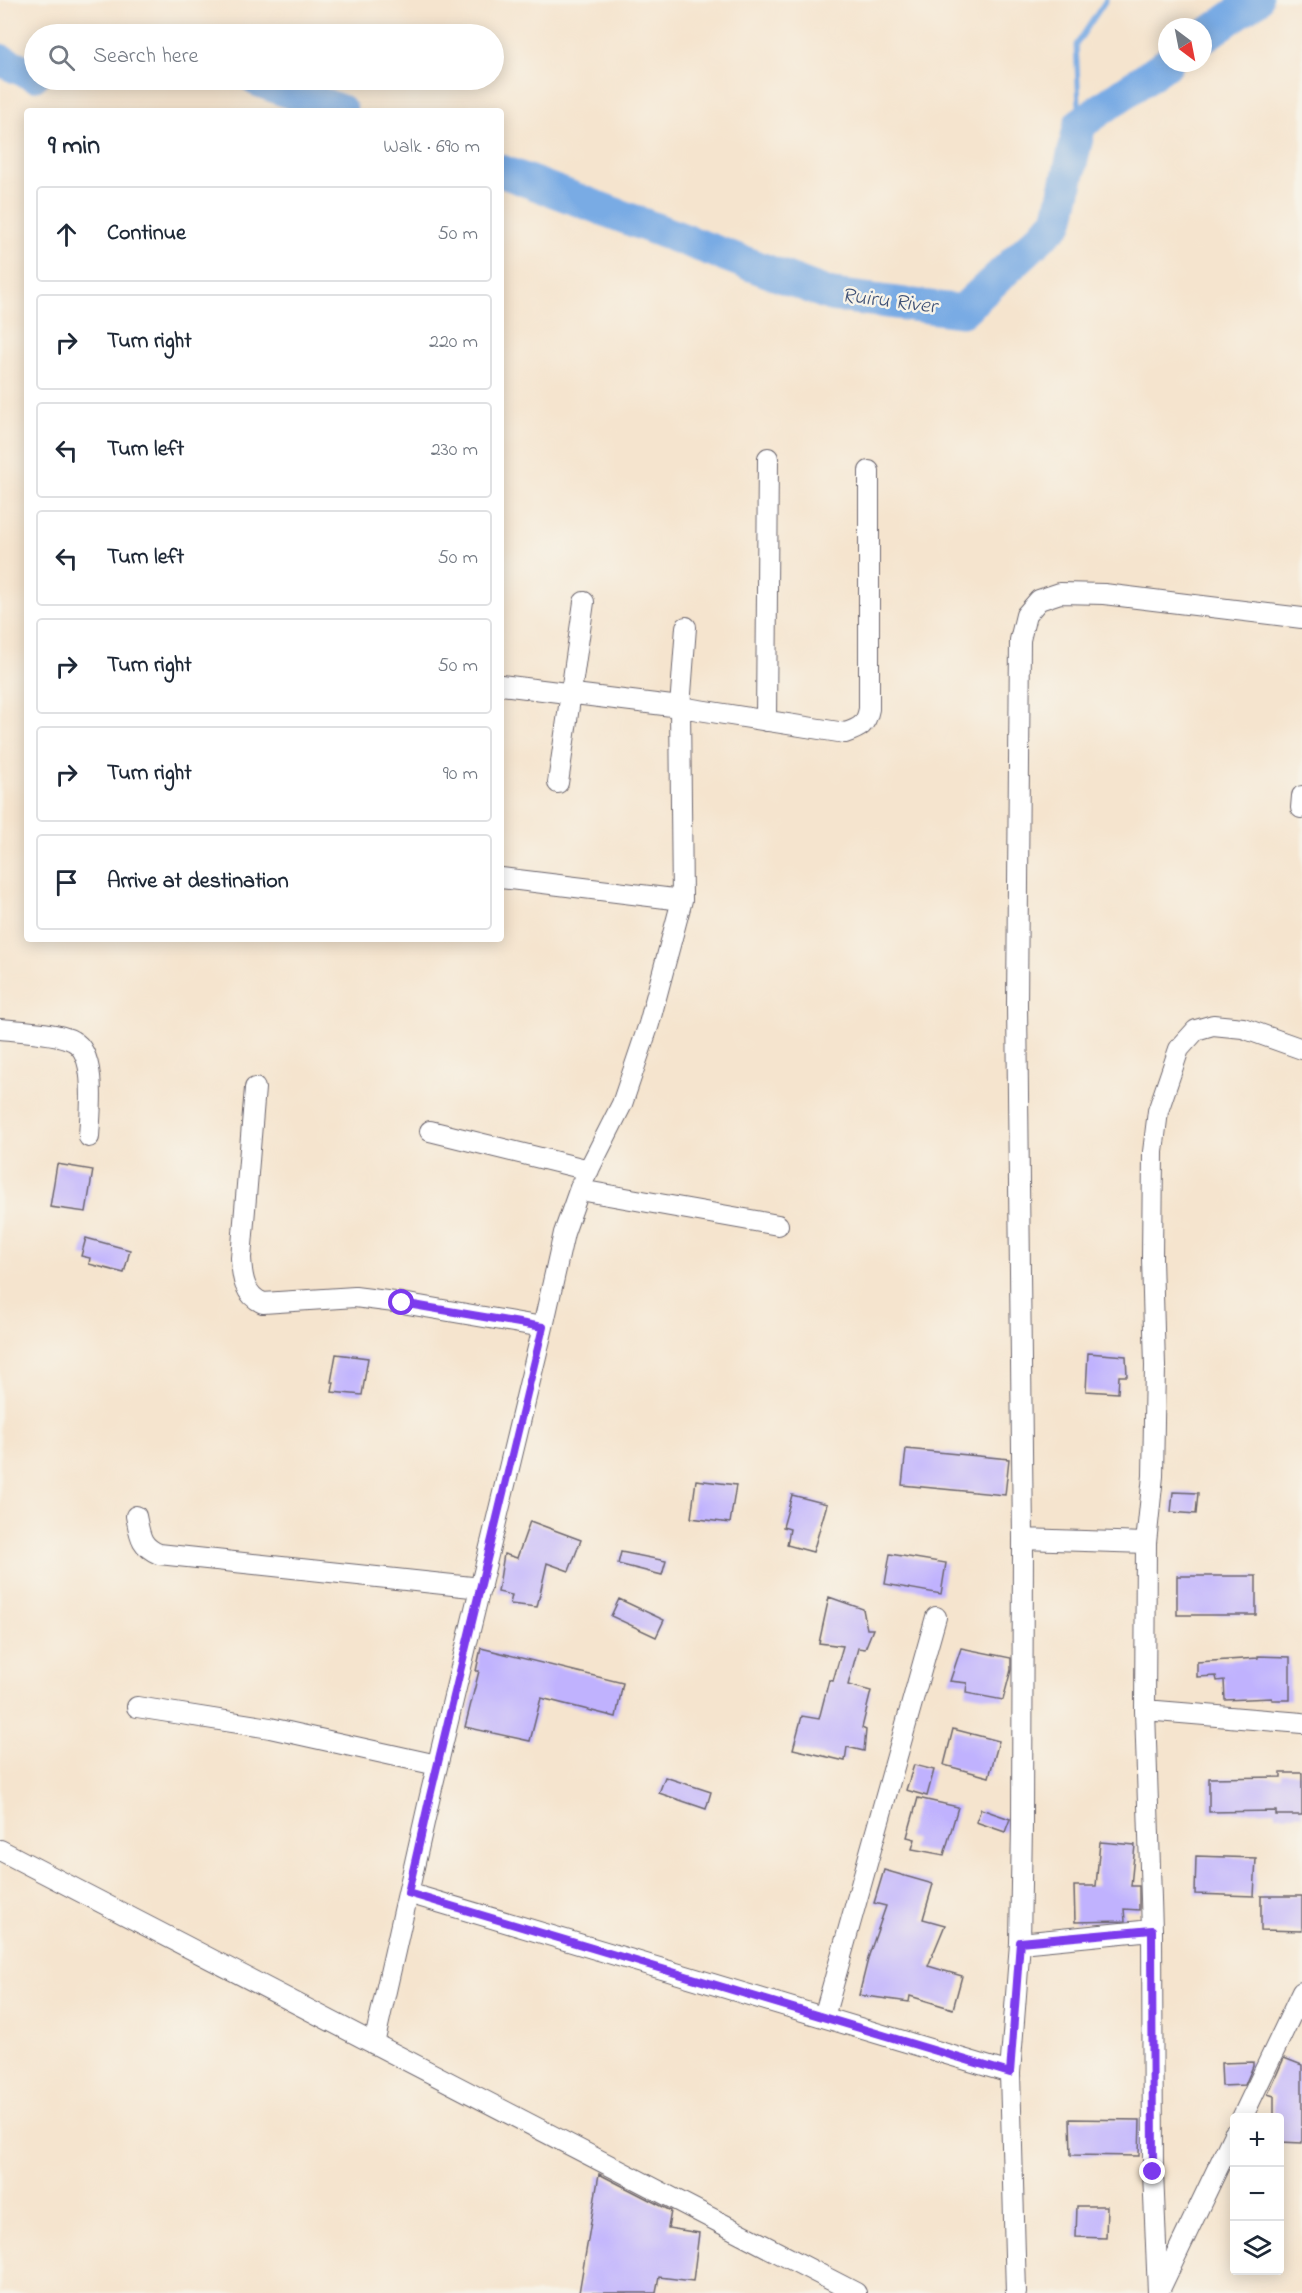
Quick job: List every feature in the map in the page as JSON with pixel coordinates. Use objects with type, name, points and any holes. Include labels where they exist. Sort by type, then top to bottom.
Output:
[{"type":"street","points":[[766,721],[768,458]]},
{"type":"street","points":[[504,685],[680,708],[845,733],[858,729],[866,722],[869,709],[868,471]]},
{"type":"street","points":[[1016,2293],[1010,2073],[1020,1942],[1023,1539],[1017,993],[1020,640],[1026,615],[1040,600],[1060,593],[1081,593],[1302,618]]},
{"type":"street","points":[[558,783],[584,602]]},
{"type":"street","points":[[374,2044],[437,1765],[564,1233],[580,1190],[622,1104],[649,1024],[682,900],[680,708],[686,627]]},
{"type":"street","points":[[504,878],[682,900]]},
{"type":"street","points":[[1158,2293],[1153,2172],[1152,1930],[1145,1710],[1146,1543],[1153,1465],[1155,1366],[1153,1152],[1158,1111],[1179,1049],[1196,1030],[1212,1025],[1243,1028],[1302,1049]]},
{"type":"street","points":[[0,1029],[71,1040],[79,1045],[89,1069],[91,1092],[89,1137]]},
{"type":"street","points":[[255,1088],[241,1258],[242,1278],[254,1299],[262,1303],[355,1297],[543,1327]]},
{"type":"street","points":[[430,1131],[589,1170]]},
{"type":"street","points":[[580,1190],[778,1226]]},
{"type":"street","points":[[136,1516],[141,1540],[149,1550],[159,1554],[481,1588]]},
{"type":"street","points":[[1023,1539],[1146,1543]]},
{"type":"street","points":[[824,2017],[936,1617]]},
{"type":"street","points":[[137,1707],[270,1728],[437,1765]]},
{"type":"street","points":[[1145,1710],[1302,1723]]},
{"type":"street","points":[[0,1850],[856,2293]]},
{"type":"street","points":[[408,1893],[1010,2073]]},
{"type":"street","points":[[1020,1942],[1152,1930]]},
{"type":"street","points":[[1244,2113],[1302,1992]]},
{"type":"street","points":[[1158,2293],[1230,2142]]},
{"type":"building","points":[[57,1164],[93,1170],[86,1212],[50,1207]]},
{"type":"building","points":[[86,1238],[130,1250],[124,1273],[89,1264],[90,1258],[81,1256]]},
{"type":"building","points":[[1088,1353],[1126,1356],[1127,1376],[1119,1376],[1118,1393],[1086,1391]]},
{"type":"building","points":[[336,1354],[368,1358],[362,1395],[332,1392],[334,1382],[331,1382]]},
{"type":"building","points":[[906,1449],[1009,1459],[1005,1495],[902,1485]]},
{"type":"building","points":[[696,1480],[736,1485],[730,1523],[691,1518]]},
{"type":"building","points":[[1173,1492],[1198,1493],[1196,1514],[1171,1512]]},
{"type":"building","points":[[792,1495],[827,1504],[813,1552],[787,1545],[790,1529],[783,1527]]},
{"type":"building","points":[[530,1521],[581,1540],[569,1571],[547,1563],[537,1607],[510,1604],[512,1595],[498,1592],[504,1554],[517,1558]]},
{"type":"building","points":[[621,1552],[666,1561],[662,1575],[618,1564]]},
{"type":"building","points":[[890,1554],[946,1563],[941,1594],[885,1584]]},
{"type":"building","points":[[1177,1576],[1256,1576],[1256,1615],[1177,1615]]},
{"type":"building","points":[[829,1597],[863,1609],[867,1629],[873,1629],[865,1649],[858,1648],[848,1685],[871,1691],[862,1728],[866,1730],[864,1751],[847,1747],[845,1761],[793,1749],[802,1716],[819,1719],[829,1680],[833,1681],[843,1646],[819,1643]]},
{"type":"building","points":[[619,1599],[664,1620],[656,1637],[611,1616]]},
{"type":"building","points":[[481,1648],[623,1683],[616,1717],[541,1698],[530,1741],[465,1727],[479,1671],[476,1671]]},
{"type":"building","points":[[961,1648],[1011,1658],[1011,1670],[1003,1700],[966,1693],[967,1683],[950,1681]]},
{"type":"building","points":[[1258,1656],[1290,1657],[1290,1700],[1272,1700],[1272,1698],[1225,1700],[1224,1680],[1217,1681],[1216,1676],[1197,1677],[1197,1662],[1258,1658]]},
{"type":"building","points":[[953,1729],[999,1741],[989,1777],[944,1765]]},
{"type":"building","points":[[914,1765],[934,1770],[927,1796],[906,1790]]},
{"type":"building","points":[[1281,1773],[1302,1773],[1302,1815],[1276,1815],[1276,1811],[1209,1812],[1209,1778],[1281,1777]]},
{"type":"building","points":[[665,1777],[711,1792],[706,1809],[659,1793]]},
{"type":"building","points":[[918,1798],[958,1807],[944,1855],[912,1849],[915,1839],[907,1837]]},
{"type":"building","points":[[981,1809],[1010,1819],[1005,1832],[976,1822]]},
{"type":"building","points":[[1100,1842],[1135,1845],[1131,1886],[1139,1886],[1139,1910],[1124,1909],[1125,1921],[1075,1922],[1074,1886],[1096,1886]]},
{"type":"building","points":[[1196,1856],[1256,1858],[1254,1896],[1195,1894]]},
{"type":"building","points":[[884,1870],[933,1884],[923,1919],[945,1925],[928,1966],[962,1976],[953,2009],[910,1996],[909,2002],[859,1995],[869,1955],[886,1906],[874,1903]]},
{"type":"building","points":[[1261,1896],[1302,1896],[1302,1931],[1261,1930]]},
{"type":"building","points":[[1284,2058],[1302,2065],[1302,2143],[1284,2142],[1284,2113],[1274,2113],[1274,2096],[1268,2094]]},
{"type":"building","points":[[1253,2062],[1245,2085],[1222,2086],[1221,2063]]},
{"type":"building","points":[[1070,2119],[1140,2120],[1139,2156],[1071,2155]]},
{"type":"building","points":[[599,2174],[671,2211],[668,2228],[699,2233],[693,2281],[659,2277],[656,2293],[579,2293]]},
{"type":"building","points":[[1077,2206],[1107,2206],[1106,2238],[1076,2237]]},
{"type":"waterway","points":[[1080,124],[1076,45],[1106,0]]},
{"type":"waterway","name":"Ruiru River","points":[[1212,31],[1256,0]]},
{"type":"waterway","name":"Ruiru River","points":[[0,60],[24,71]]},
{"type":"waterway","name":"Ruiru River","points":[[504,172],[831,295],[962,311],[1058,221],[1080,124],[1158,69]]},
{"type":"waterway","name":"Ruiru River","points":[[284,90],[333,108]]},
{"type":"route","points":[[402,1303],[543,1327],[408,1893],[1010,2073],[1020,1942],[1152,1930],[1153,2172]]}]
